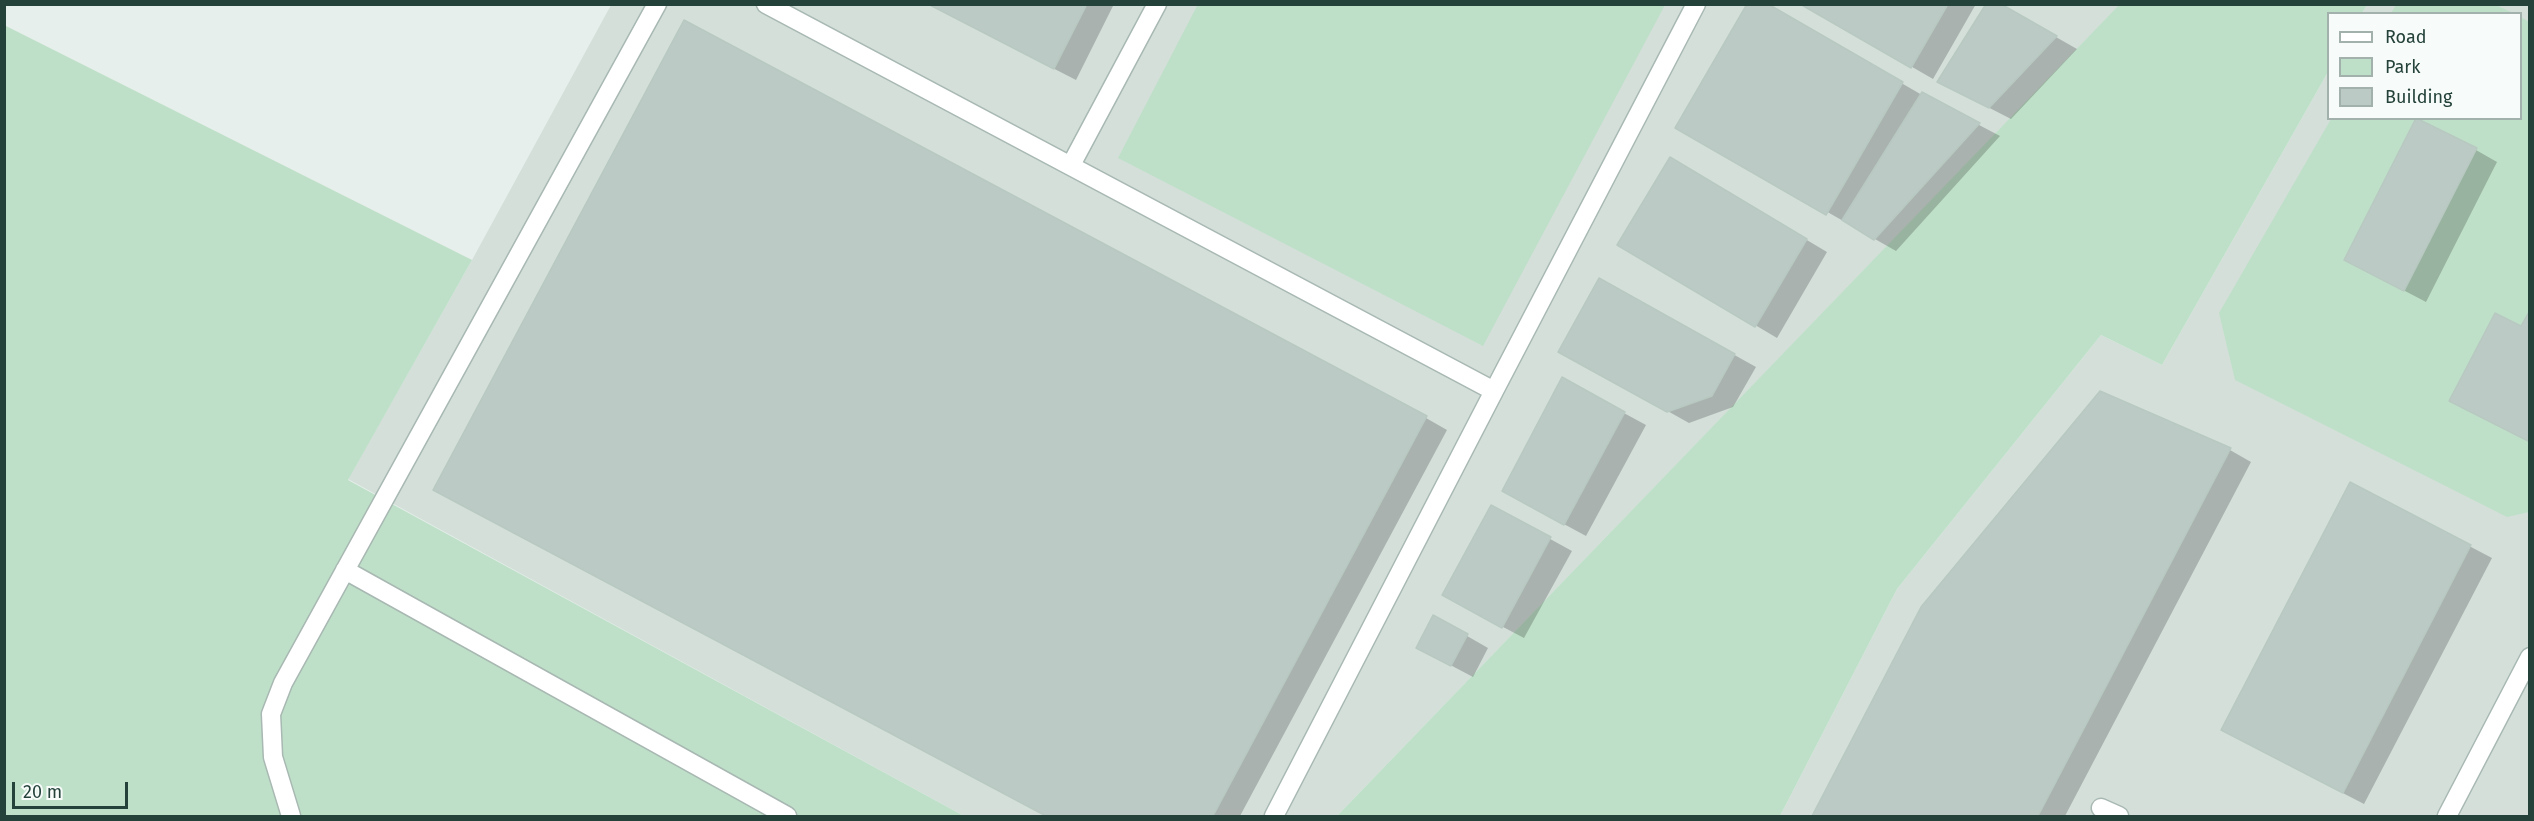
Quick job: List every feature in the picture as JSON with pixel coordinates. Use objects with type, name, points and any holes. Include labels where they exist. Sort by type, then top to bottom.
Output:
[{"type":"street","points":[[291,816],[273,757],[271,714],[283,683],[657,4]]},
{"type":"street","points":[[766,4],[1494,391]]},
{"type":"street","points":[[1071,165],[1157,4]]},
{"type":"street","points":[[1274,816],[1696,4]]},
{"type":"street","points":[[345,570],[787,816]]},
{"type":"street","points":[[2447,816],[2529,657]]},
{"type":"street","points":[[2101,808],[2119,816]]},
{"type":"shaded area","points":[[611,5],[2120,5],[1337,816],[964,816],[348,479],[472,260]]},
{"type":"shaded area","points":[[2367,5],[2529,5],[2529,816],[1780,816],[1897,589],[2101,335],[2162,365],[2327,74],[2327,120],[2522,120],[2522,12],[2363,12]]},
{"type":"green space","points":[[1198,4],[1665,5],[1483,346],[1118,158]]},
{"type":"green space","points":[[2120,4],[2367,5],[2363,12],[2327,12],[2327,74],[2162,365],[2101,335],[1897,589],[1780,816],[1337,816]]},
{"type":"green space","points":[[2396,5],[2496,5],[2511,12],[2392,12]]},
{"type":"green space","points":[[2522,18],[2529,22],[2529,512],[2507,517],[2235,380],[2219,313],[2330,120],[2522,120]]},
{"type":"green space","points":[[4,25],[472,260],[348,480],[964,816],[5,816]]},
{"type":"building","points":[[928,4],[1087,4],[1054,69]]},
{"type":"building","points":[[1747,4],[1768,4],[1903,82],[1826,215],[1675,128]]},
{"type":"building","points":[[1800,4],[1948,4],[1911,68]]},
{"type":"building","points":[[1986,4],[2001,4],[2057,36],[1989,108],[1937,82]]},
{"type":"building","points":[[684,20],[1427,416],[1213,816],[1046,816],[433,490]]},
{"type":"building","points":[[1922,92],[1980,123],[1874,240],[1842,220]]},
{"type":"building","points":[[2415,120],[2420,120],[2477,148],[2404,291],[2344,260]]},
{"type":"building","points":[[1670,157],[1807,239],[1755,327],[1617,245]]},
{"type":"building","points":[[1599,278],[1735,354],[1712,396],[1667,412],[1558,352]]},
{"type":"building","points":[[2530,310],[2530,442],[2449,401],[2495,313],[2521,326]]},
{"type":"building","points":[[1562,377],[1625,412],[1564,525],[1502,491]]},
{"type":"building","points":[[2100,391],[2231,448],[2038,816],[1812,816],[1921,607]]},
{"type":"building","points":[[2350,482],[2471,545],[2343,793],[2221,730]]},
{"type":"building","points":[[1491,505],[1551,537],[1502,628],[1442,595]]},
{"type":"building","points":[[1433,615],[1468,634],[1451,666],[1416,648]]}]
